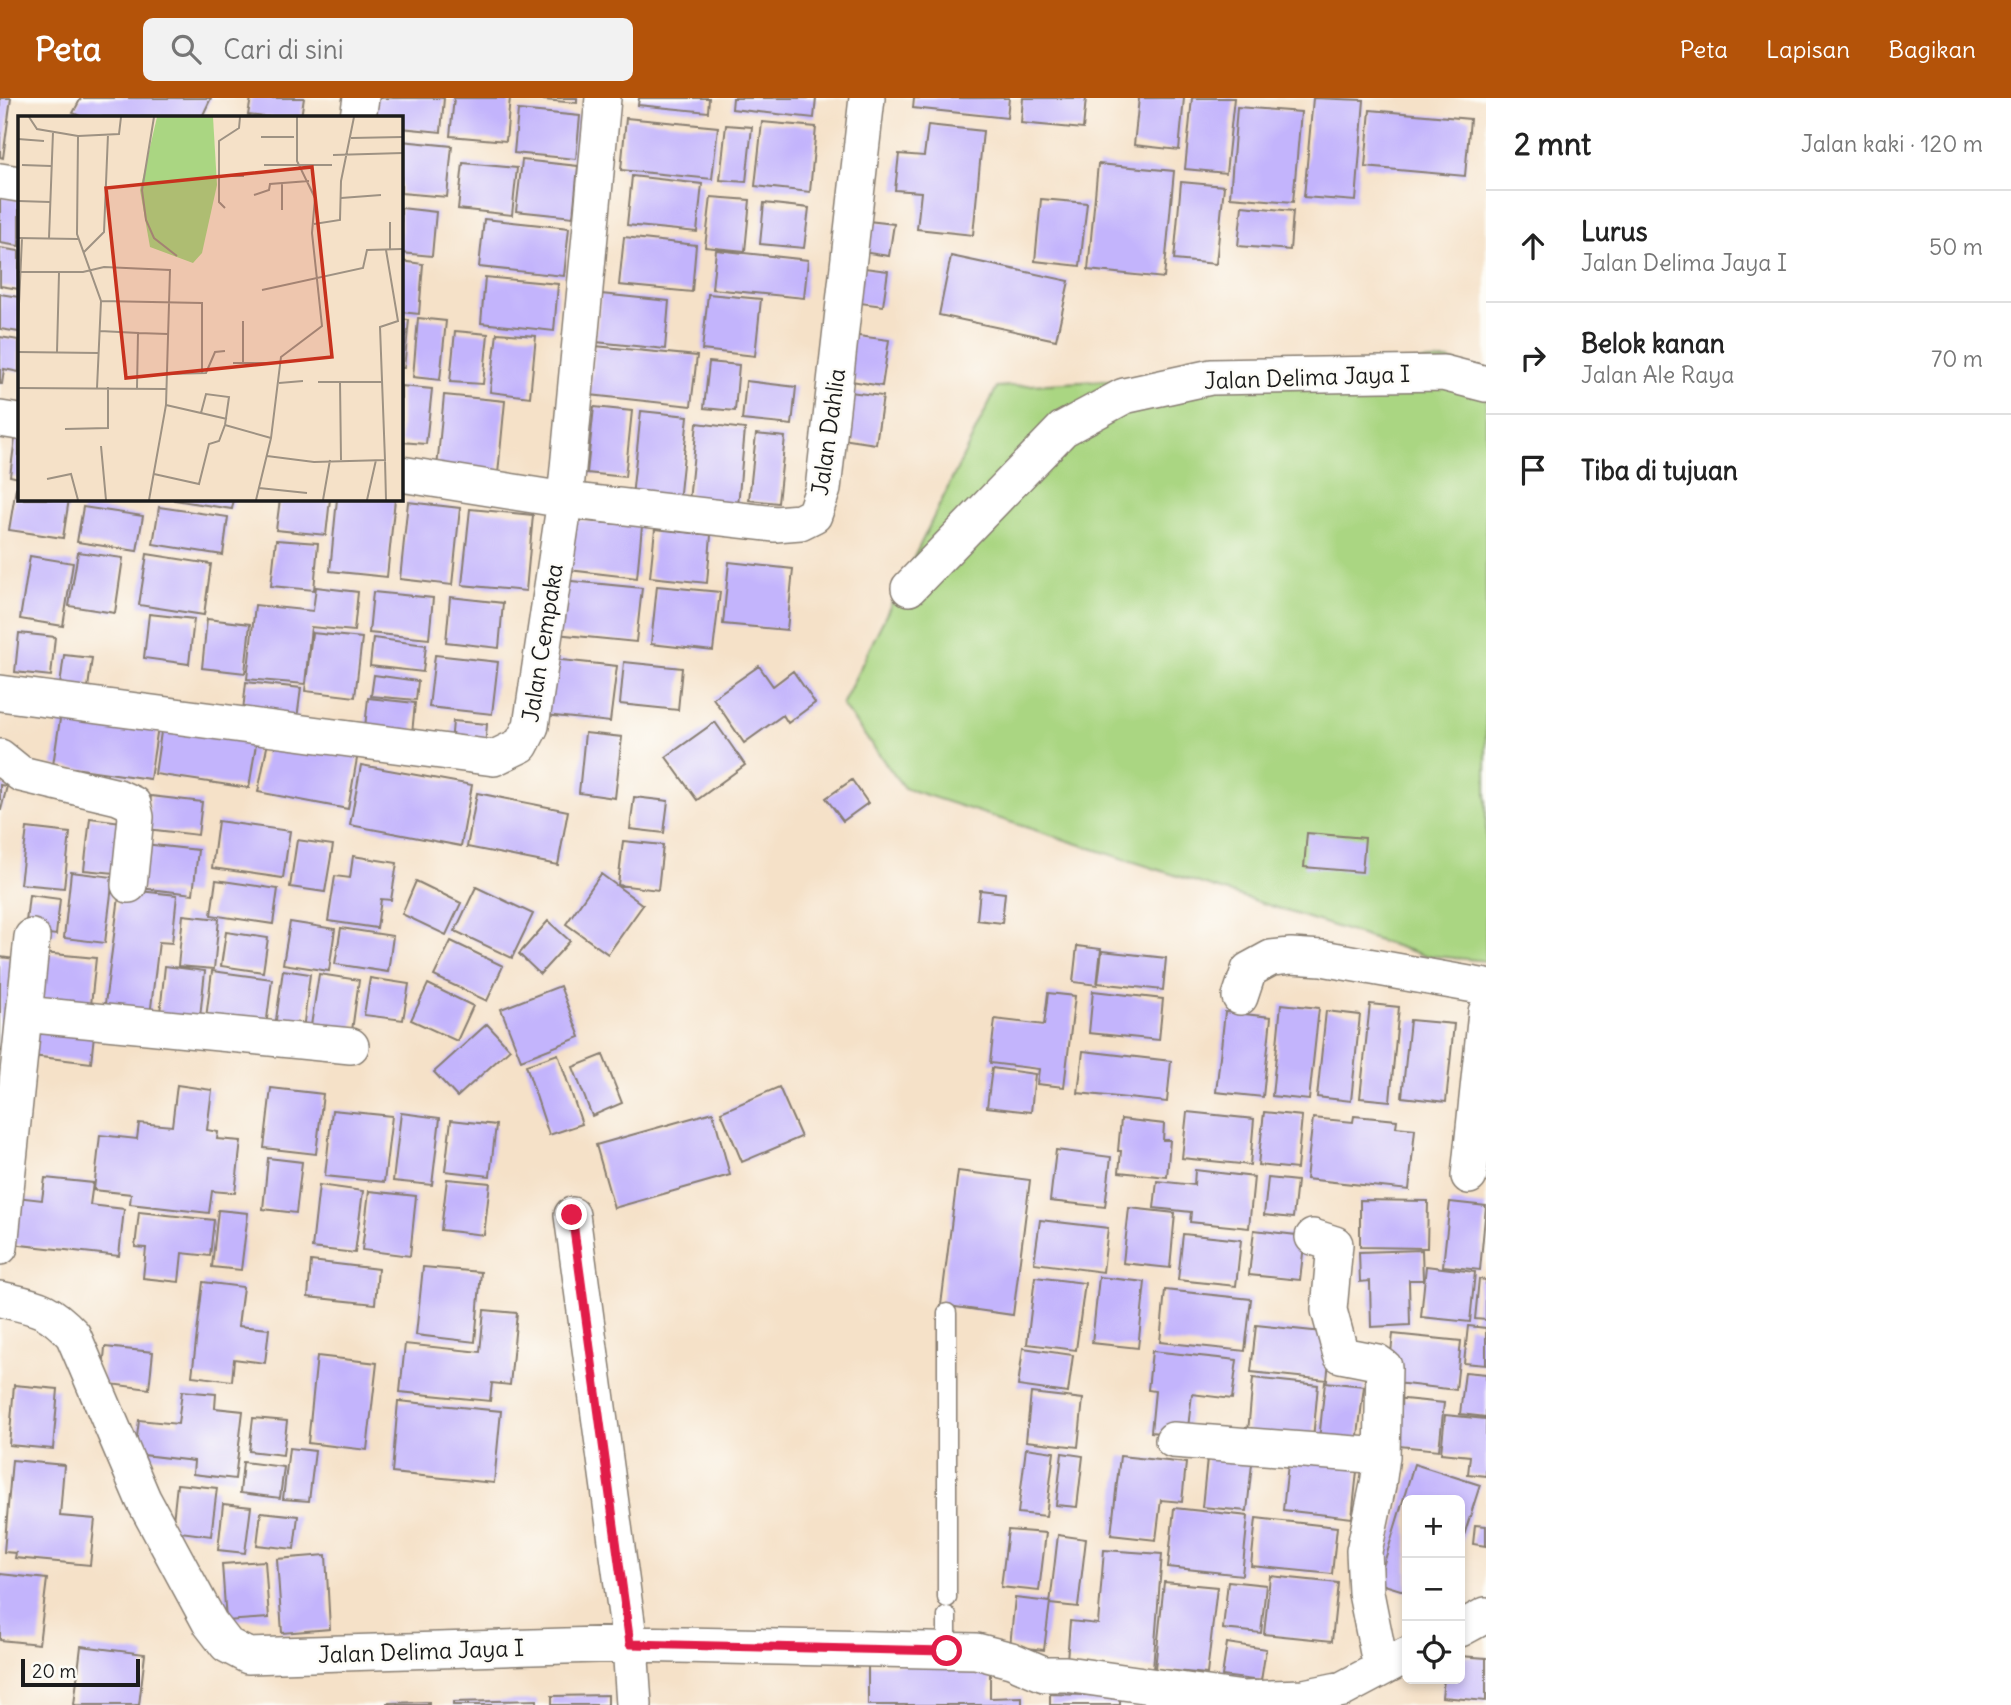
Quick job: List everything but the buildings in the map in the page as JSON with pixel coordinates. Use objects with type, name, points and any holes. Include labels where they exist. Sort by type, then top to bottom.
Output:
[{"type":"street","points":[[358,116],[361,98]]},
{"type":"street","name":"Jalan Cempaka","points":[[0,692],[494,758],[521,745],[531,726],[565,500],[604,98]]},
{"type":"street","name":"Jalan Dahlia","points":[[565,500],[775,524],[800,522],[814,515],[823,489],[867,98]]},
{"type":"street","points":[[0,181],[18,184]]},
{"type":"street","name":"Jalan Delima Jaya I","points":[[909,588],[1063,429],[1124,396],[1211,377],[1443,373],[1486,384]]},
{"type":"street","points":[[0,421],[18,422]]},
{"type":"street","points":[[402,474],[565,500]]},
{"type":"street","points":[[0,757],[21,774],[118,797],[133,804],[136,817],[129,884]]},
{"type":"street","points":[[0,1247],[32,937]]},
{"type":"street","points":[[1240,997],[1249,970],[1271,958],[1291,956],[1322,958],[1486,987]]},
{"type":"street","points":[[1469,1176],[1486,1012]]},
{"type":"street","points":[[24,1014],[351,1046]]},
{"type":"street","points":[[572,1215],[630,1644],[634,1705]]},
{"type":"street","points":[[1313,1237],[1335,1244],[1329,1310],[1341,1356],[1377,1362],[1384,1367],[1382,1456],[1363,1551],[1366,1593],[1394,1661]]},
{"type":"street","name":"Jalan Delima Jaya I","points":[[0,1299],[41,1309],[60,1321],[73,1335],[143,1499],[210,1623],[227,1645],[248,1656],[630,1644],[976,1651],[993,1654],[1044,1689],[1066,1674],[1243,1699],[1304,1697],[1343,1689],[1394,1661]]},
{"type":"street","points":[[1173,1440],[1382,1456]]},
{"type":"street","points":[[1465,1626],[1486,1615]]},
{"type":"lane","points":[[947,1313],[947,1598]]},
{"type":"lane","points":[[947,1616],[947,1651]]},
{"type":"green space","points":[[1448,360],[1486,374],[1486,961],[1423,955],[904,788],[842,705],[997,387]]},
{"type":"route","points":[[572,1215],[630,1644],[947,1651]]}]
